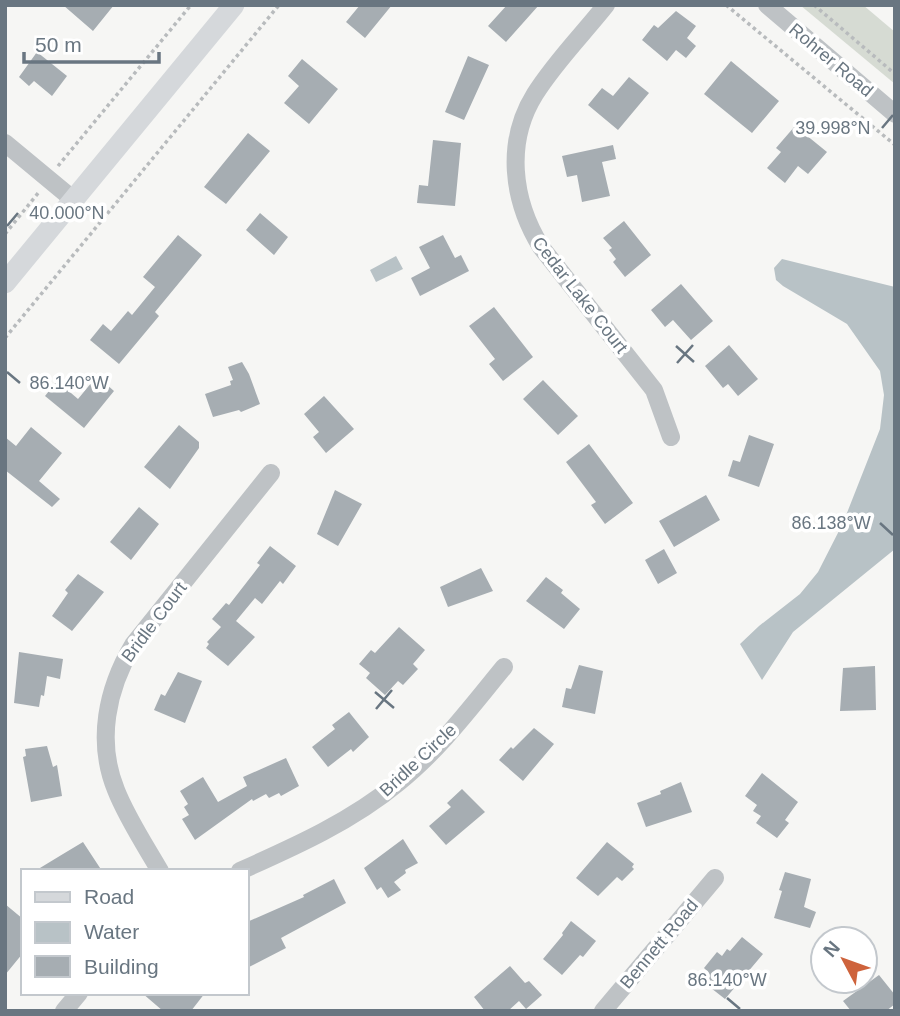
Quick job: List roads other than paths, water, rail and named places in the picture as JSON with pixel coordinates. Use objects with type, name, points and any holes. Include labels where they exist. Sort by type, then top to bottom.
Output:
[{"type":"main road","points":[[5,283],[234,5]]},
{"type":"street","name":"Cedar Lake Court","points":[[606,5],[535,94],[525,113],[515,165],[516,189],[529,227],[541,247],[654,390],[671,437]]},
{"type":"street","name":"Rohrer Road","points":[[767,5],[895,114]]},
{"type":"street","points":[[5,144],[75,201]]},
{"type":"street","name":"Bridle Court","points":[[159,869],[115,789],[106,742],[106,719],[111,694],[121,665],[133,645],[271,473]]},
{"type":"street","name":"Bridle Circle","points":[[244,869],[344,821],[401,781],[458,723],[505,667]]},
{"type":"street","name":"Bennett Road","points":[[603,1011],[715,878]]},
{"type":"street","points":[[64,1011],[77,995]]},
{"type":"water","points":[[396,256],[403,269],[376,282],[370,270]]},
{"type":"water","points":[[782,259],[895,287],[895,549],[793,632],[762,680],[740,644],[800,594],[818,572],[843,523],[880,429],[884,395],[880,371],[847,324],[776,280],[774,268]]}]
